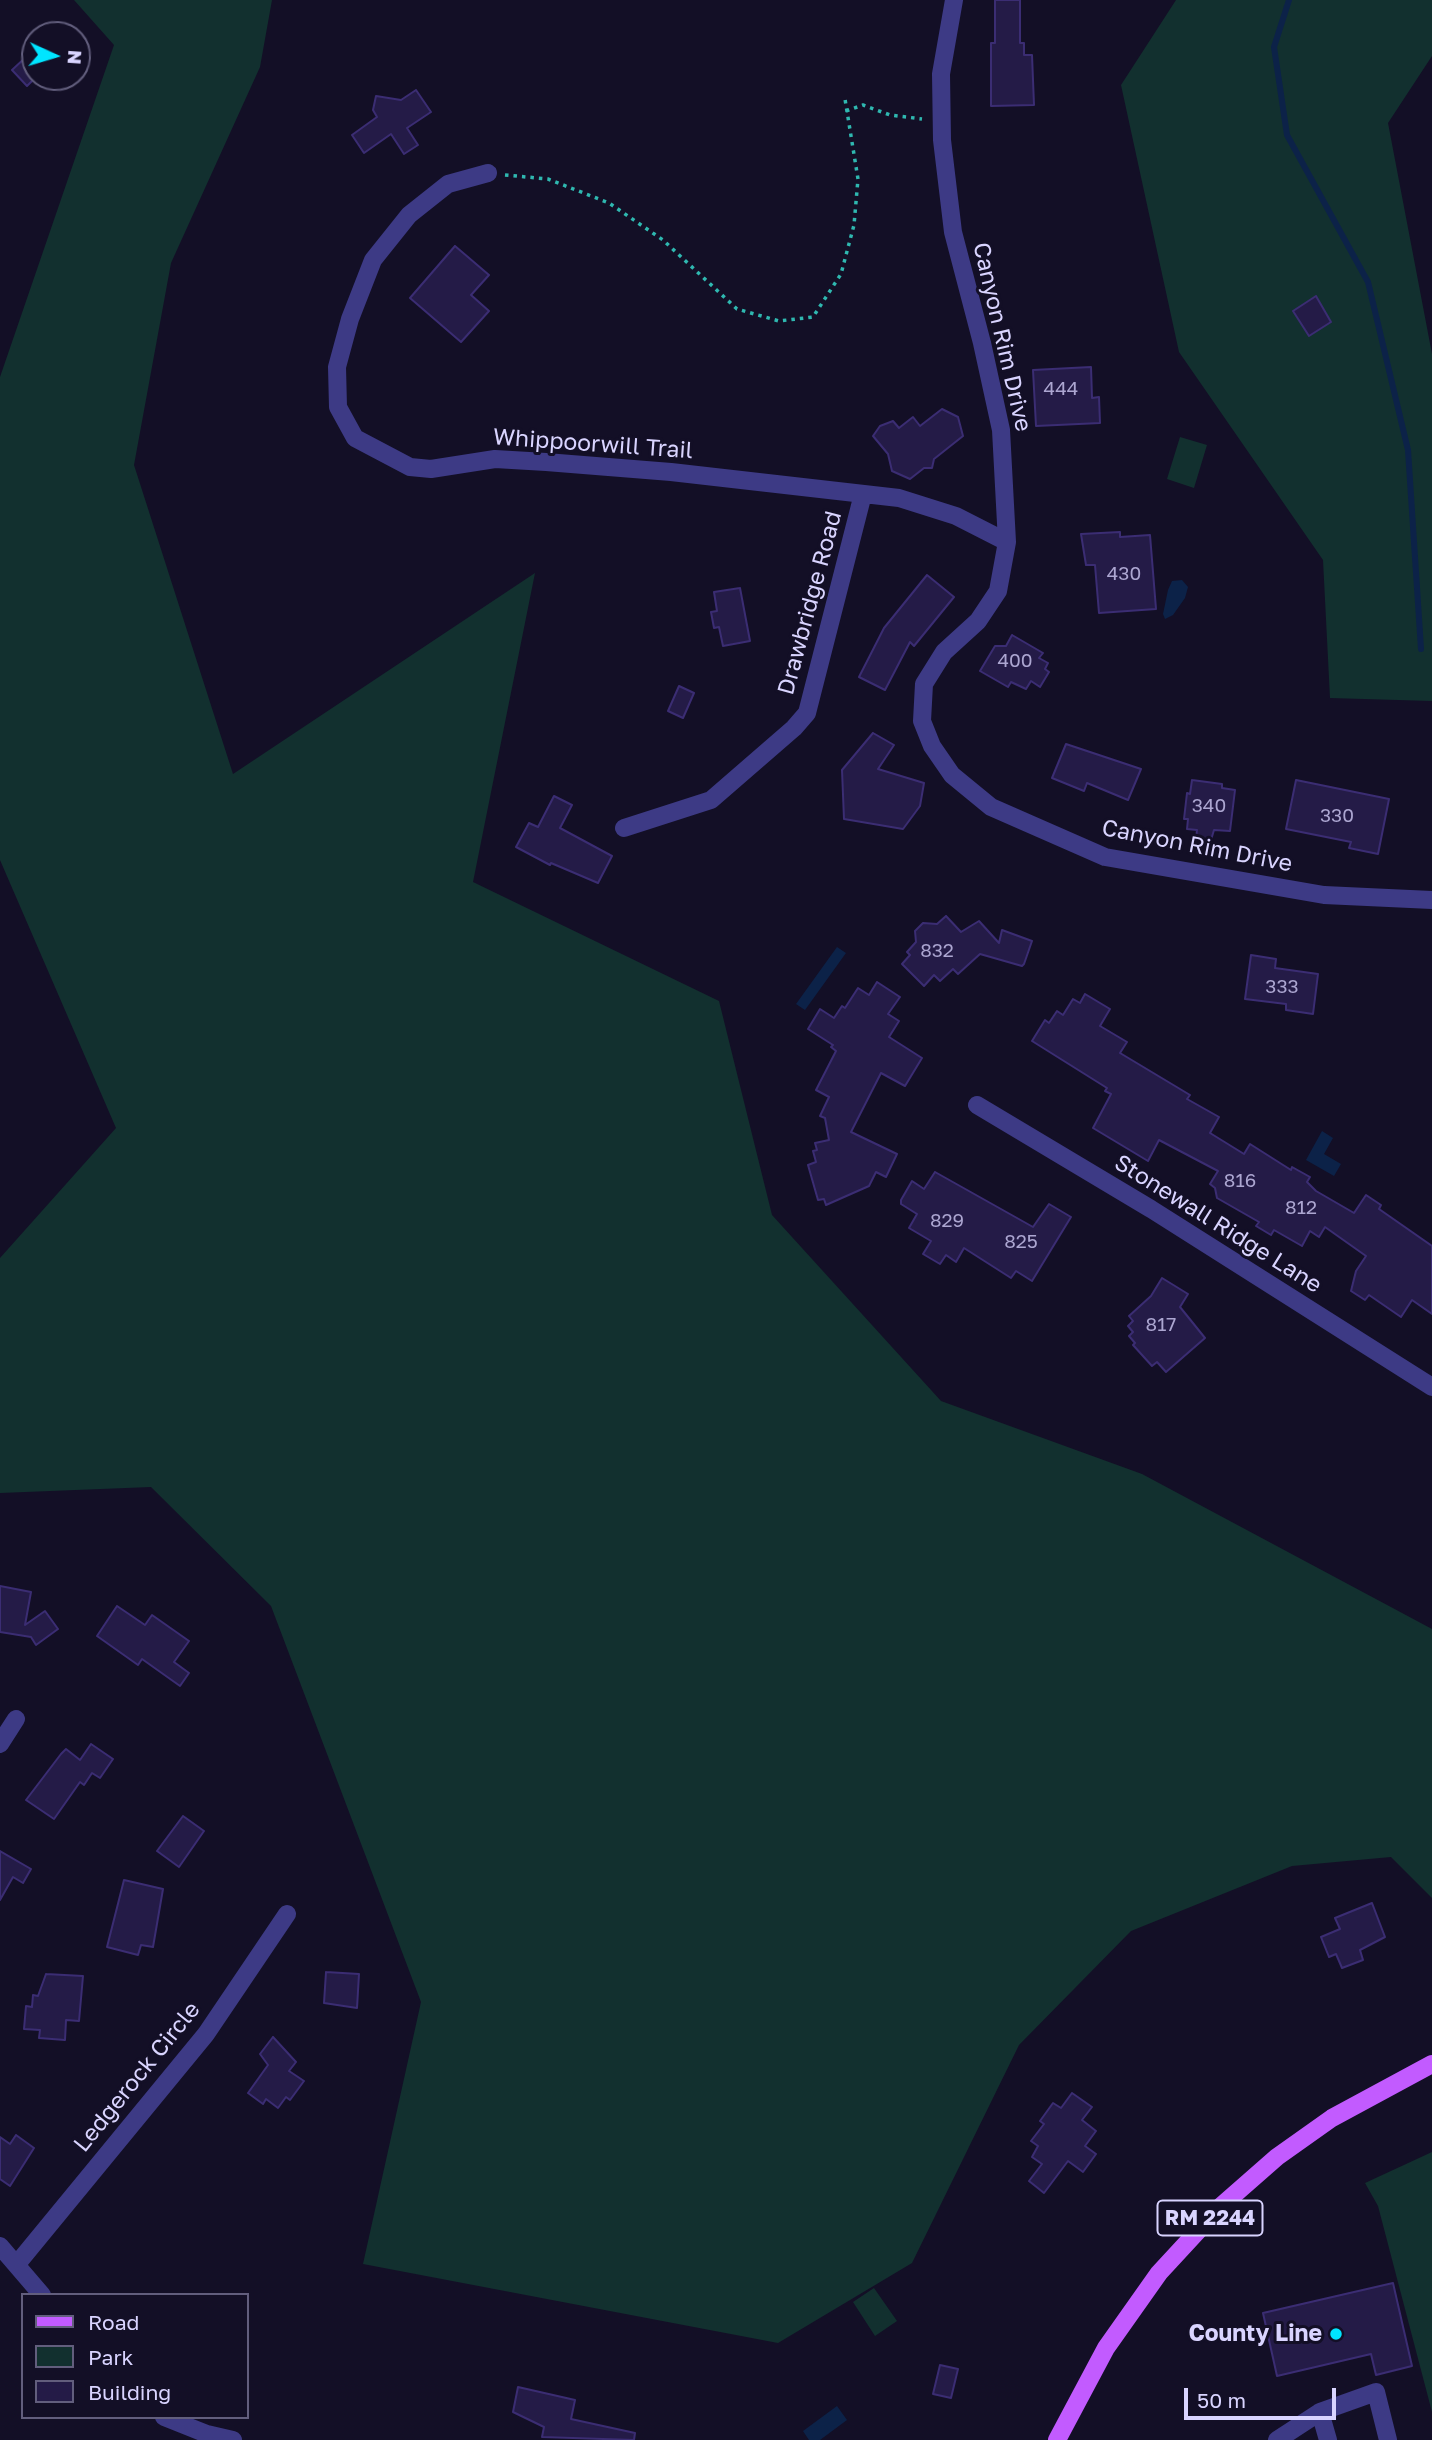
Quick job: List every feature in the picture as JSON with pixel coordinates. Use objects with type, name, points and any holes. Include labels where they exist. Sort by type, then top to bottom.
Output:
[{"type":"main road","name":"RM 2244","points":[[1057,2440],[1106,2348],[1159,2273],[1220,2207],[1277,2157],[1332,2118],[1432,2064]]},
{"type":"street","name":"Canyon Rim Drive","points":[[954,0],[941,74],[942,119],[953,232],[1001,430],[1007,542],[998,591],[978,621],[944,652],[924,684],[922,721],[932,746],[952,775],[990,807],[1105,857],[1324,894],[1432,900]]},
{"type":"street","name":"Whippoorwill Trail","points":[[488,173],[448,184],[409,215],[373,260],[350,319],[337,368],[338,407],[355,438],[410,467],[431,469],[495,459],[546,462],[671,472],[863,494],[931,506],[1007,542]]},
{"type":"street","name":"Drawbridge Road","points":[[624,828],[711,800],[794,728],[807,713],[863,494]]},
{"type":"street","name":"Stonewall Ridge Lane","points":[[977,1105],[1151,1209],[1432,1387]]},
{"type":"street","points":[[0,1744],[16,1719]]},
{"type":"street","name":"Ledgerock Circle","points":[[17,2264],[206,2034],[287,1914]]},
{"type":"street","points":[[0,2246],[40,2293]]},
{"type":"street","points":[[1277,2440],[1320,2412],[1376,2392],[1388,2440]]},
{"type":"street","points":[[1320,2412],[1328,2440]]},
{"type":"street","points":[[167,2419],[233,2440]]},
{"type":"path","points":[[488,173],[548,179],[609,203],[663,240],[737,309],[779,321],[813,317],[841,274],[854,225],[858,179],[845,99]]},
{"type":"path","points":[[846,111],[863,105],[910,120],[942,119]]},
{"type":"green space","points":[[74,0],[272,0],[260,67],[171,263],[134,465],[233,774],[535,573],[473,882],[719,1001],[772,1215],[941,1401],[1142,1474],[1432,1629],[1432,1898],[1391,1857],[1292,1866],[1131,1931],[1019,2045],[912,2263],[778,2343],[363,2264],[421,2002],[271,1606],[151,1487],[0,1493],[0,1258],[116,1128],[0,860],[0,377],[114,45]]},
{"type":"green space","points":[[1176,0],[1432,0],[1432,56],[1388,123],[1432,354],[1432,701],[1330,698],[1323,560],[1179,352],[1121,85]]},
{"type":"green space","points":[[1180,437],[1207,445],[1194,488],[1167,479]]},
{"type":"green space","points":[[1432,2152],[1432,2412],[1378,2206],[1365,2183]]},
{"type":"green space","points":[[874,2288],[897,2321],[875,2336],[853,2302]]},
{"type":"water","points":[[1182,580],[1188,587],[1185,598],[1173,615],[1165,619],[1163,614],[1168,590],[1172,581]]},
{"type":"water","points":[[837,947],[846,953],[805,1010],[796,1004]]},
{"type":"water","points":[[1322,1131],[1333,1138],[1324,1154],[1341,1164],[1334,1176],[1306,1160]]},
{"type":"water","points":[[837,2406],[847,2420],[820,2440],[809,2440],[803,2431]]},
{"type":"building","points":[[995,0],[1020,0],[1020,43],[1024,43],[1024,55],[1032,55],[1034,105],[991,106],[991,43],[995,43]]},
{"type":"building","points":[[21,62],[21,80],[12,70]]},
{"type":"building","points":[[416,90],[431,112],[407,128],[418,145],[404,154],[391,134],[364,153],[352,135],[377,117],[373,110],[376,96],[401,100]]},
{"type":"building","points":[[455,246],[489,275],[471,295],[489,311],[461,342],[410,298]]},
{"type":"building","points":[[1316,296],[1331,322],[1309,336],[1293,311]]},
{"type":"building","points":[[1091,367],[1092,398],[1099,397],[1100,423],[1036,426],[1033,370]]},
{"type":"building","points":[[942,409],[958,417],[963,436],[934,459],[932,468],[924,468],[910,479],[892,471],[888,454],[873,436],[880,426],[893,421],[899,428],[913,417],[920,426]]},
{"type":"building","points":[[1120,532],[1120,537],[1150,535],[1156,609],[1099,613],[1095,565],[1086,565],[1081,534]]},
{"type":"building","points":[[927,575],[954,597],[914,646],[910,642],[885,690],[859,677],[884,628]]},
{"type":"building","points":[[740,588],[750,641],[723,646],[719,627],[714,628],[711,612],[717,611],[714,592]]},
{"type":"building","points":[[1012,635],[1043,653],[1039,658],[1048,663],[1045,669],[1049,672],[1040,687],[1031,681],[1026,689],[1011,682],[1008,687],[980,671],[995,646],[1006,646]]},
{"type":"building","points":[[679,686],[694,693],[683,718],[668,711]]},
{"type":"building","points":[[873,733],[894,745],[878,769],[924,783],[920,806],[903,829],[844,819],[842,770]]},
{"type":"building","points":[[1066,744],[1141,769],[1128,800],[1087,783],[1084,791],[1052,778]]},
{"type":"building","points":[[1192,780],[1222,784],[1222,788],[1235,790],[1230,831],[1214,830],[1211,840],[1196,839],[1197,830],[1187,829],[1188,819],[1184,819],[1187,793],[1190,794]]},
{"type":"building","points":[[1296,780],[1389,799],[1378,854],[1349,848],[1351,842],[1286,829]]},
{"type":"building","points":[[554,796],[572,805],[560,828],[612,856],[598,883],[551,863],[550,865],[516,847],[529,823],[538,827]]},
{"type":"building","points":[[946,916],[961,932],[979,921],[999,943],[1002,930],[1032,941],[1024,964],[1022,966],[980,954],[958,974],[953,969],[940,981],[934,975],[924,986],[902,964],[910,955],[907,952],[916,942],[915,931],[923,923],[937,924]]},
{"type":"building","points":[[1251,955],[1276,959],[1275,968],[1318,974],[1313,1014],[1286,1010],[1286,1004],[1245,999]]},
{"type":"building","points":[[877,982],[900,997],[888,1014],[899,1021],[889,1037],[922,1058],[905,1086],[881,1073],[851,1132],[897,1154],[886,1177],[876,1172],[869,1186],[826,1205],[824,1199],[818,1200],[808,1165],[816,1162],[813,1151],[817,1150],[815,1143],[829,1140],[825,1118],[820,1116],[829,1097],[816,1090],[836,1051],[831,1047],[833,1045],[808,1029],[820,1009],[834,1018],[842,1006],[845,1008],[858,988],[869,995]]},
{"type":"building","points":[[1085,994],[1110,1009],[1100,1026],[1127,1042],[1120,1053],[1190,1095],[1187,1099],[1219,1117],[1210,1133],[1244,1154],[1250,1144],[1291,1170],[1292,1167],[1310,1177],[1307,1182],[1316,1191],[1354,1213],[1366,1195],[1381,1205],[1379,1209],[1432,1246],[1432,1314],[1412,1300],[1401,1317],[1369,1295],[1365,1300],[1351,1291],[1356,1271],[1366,1256],[1325,1227],[1319,1237],[1310,1231],[1302,1246],[1274,1230],[1271,1235],[1256,1226],[1259,1222],[1217,1198],[1215,1188],[1210,1184],[1218,1171],[1159,1140],[1148,1161],[1093,1128],[1111,1094],[1105,1091],[1107,1088],[1032,1041],[1045,1020],[1049,1023],[1057,1011],[1063,1015],[1073,999],[1080,1003]]},
{"type":"building","points":[[935,1172],[1033,1227],[1049,1204],[1071,1217],[1032,1281],[1016,1271],[1011,1278],[964,1248],[956,1262],[946,1255],[940,1264],[923,1254],[931,1241],[909,1228],[917,1214],[901,1204],[901,1200],[912,1181],[924,1189]]},
{"type":"building","points":[[1162,1278],[1188,1294],[1180,1307],[1205,1338],[1166,1372],[1157,1362],[1152,1366],[1133,1345],[1135,1343],[1129,1336],[1133,1332],[1128,1326],[1133,1321],[1129,1316],[1151,1296]]},
{"type":"building","points":[[0,1586],[31,1592],[25,1625],[45,1611],[58,1629],[36,1645],[31,1637],[0,1632]]},
{"type":"building","points":[[117,1606],[145,1625],[152,1615],[189,1641],[174,1662],[189,1673],[180,1686],[142,1659],[138,1665],[97,1636]]},
{"type":"building","points":[[91,1744],[113,1759],[100,1778],[92,1773],[84,1785],[80,1782],[54,1819],[26,1800],[66,1749],[80,1760]]},
{"type":"building","points":[[183,1816],[204,1831],[179,1867],[157,1851]]},
{"type":"building","points":[[0,1851],[31,1869],[23,1883],[13,1877],[0,1900]]},
{"type":"building","points":[[124,1880],[163,1889],[153,1947],[141,1945],[138,1955],[107,1947]]},
{"type":"building","points":[[1372,1903],[1385,1937],[1360,1950],[1363,1960],[1342,1968],[1336,1954],[1329,1957],[1321,1937],[1340,1929],[1335,1918]]},
{"type":"building","points":[[326,1972],[359,1974],[357,2008],[324,2003]]},
{"type":"building","points":[[46,1974],[83,1976],[79,2021],[66,2020],[65,2040],[39,2038],[40,2030],[24,2029],[26,2006],[32,2007],[33,1995],[38,1996]]},
{"type":"building","points":[[273,2037],[296,2062],[289,2071],[304,2081],[290,2100],[286,2097],[278,2108],[266,2099],[263,2104],[248,2093],[268,2065],[260,2054]]},
{"type":"building","points":[[1072,2093],[1092,2107],[1082,2120],[1096,2131],[1085,2146],[1096,2154],[1083,2172],[1068,2161],[1044,2193],[1029,2181],[1042,2164],[1032,2157],[1038,2146],[1031,2141],[1044,2124],[1040,2121],[1053,2103],[1061,2108]]},
{"type":"building","points":[[16,2135],[34,2148],[10,2186],[0,2179],[0,2137],[10,2144]]},
{"type":"building","name":"County Line","points":[[1393,2283],[1412,2366],[1376,2375],[1371,2354],[1277,2376],[1263,2313]]},
{"type":"building","points":[[940,2365],[958,2369],[951,2398],[933,2394]]},
{"type":"building","points":[[518,2387],[575,2400],[571,2419],[635,2433],[634,2440],[542,2437],[544,2427],[513,2412]]},
{"type":"waterway","points":[[1289,0],[1274,47],[1287,135],[1368,282],[1408,450],[1421,649]]},
{"type":"place","name":"County Line","points":[[1336,2334]]}]
